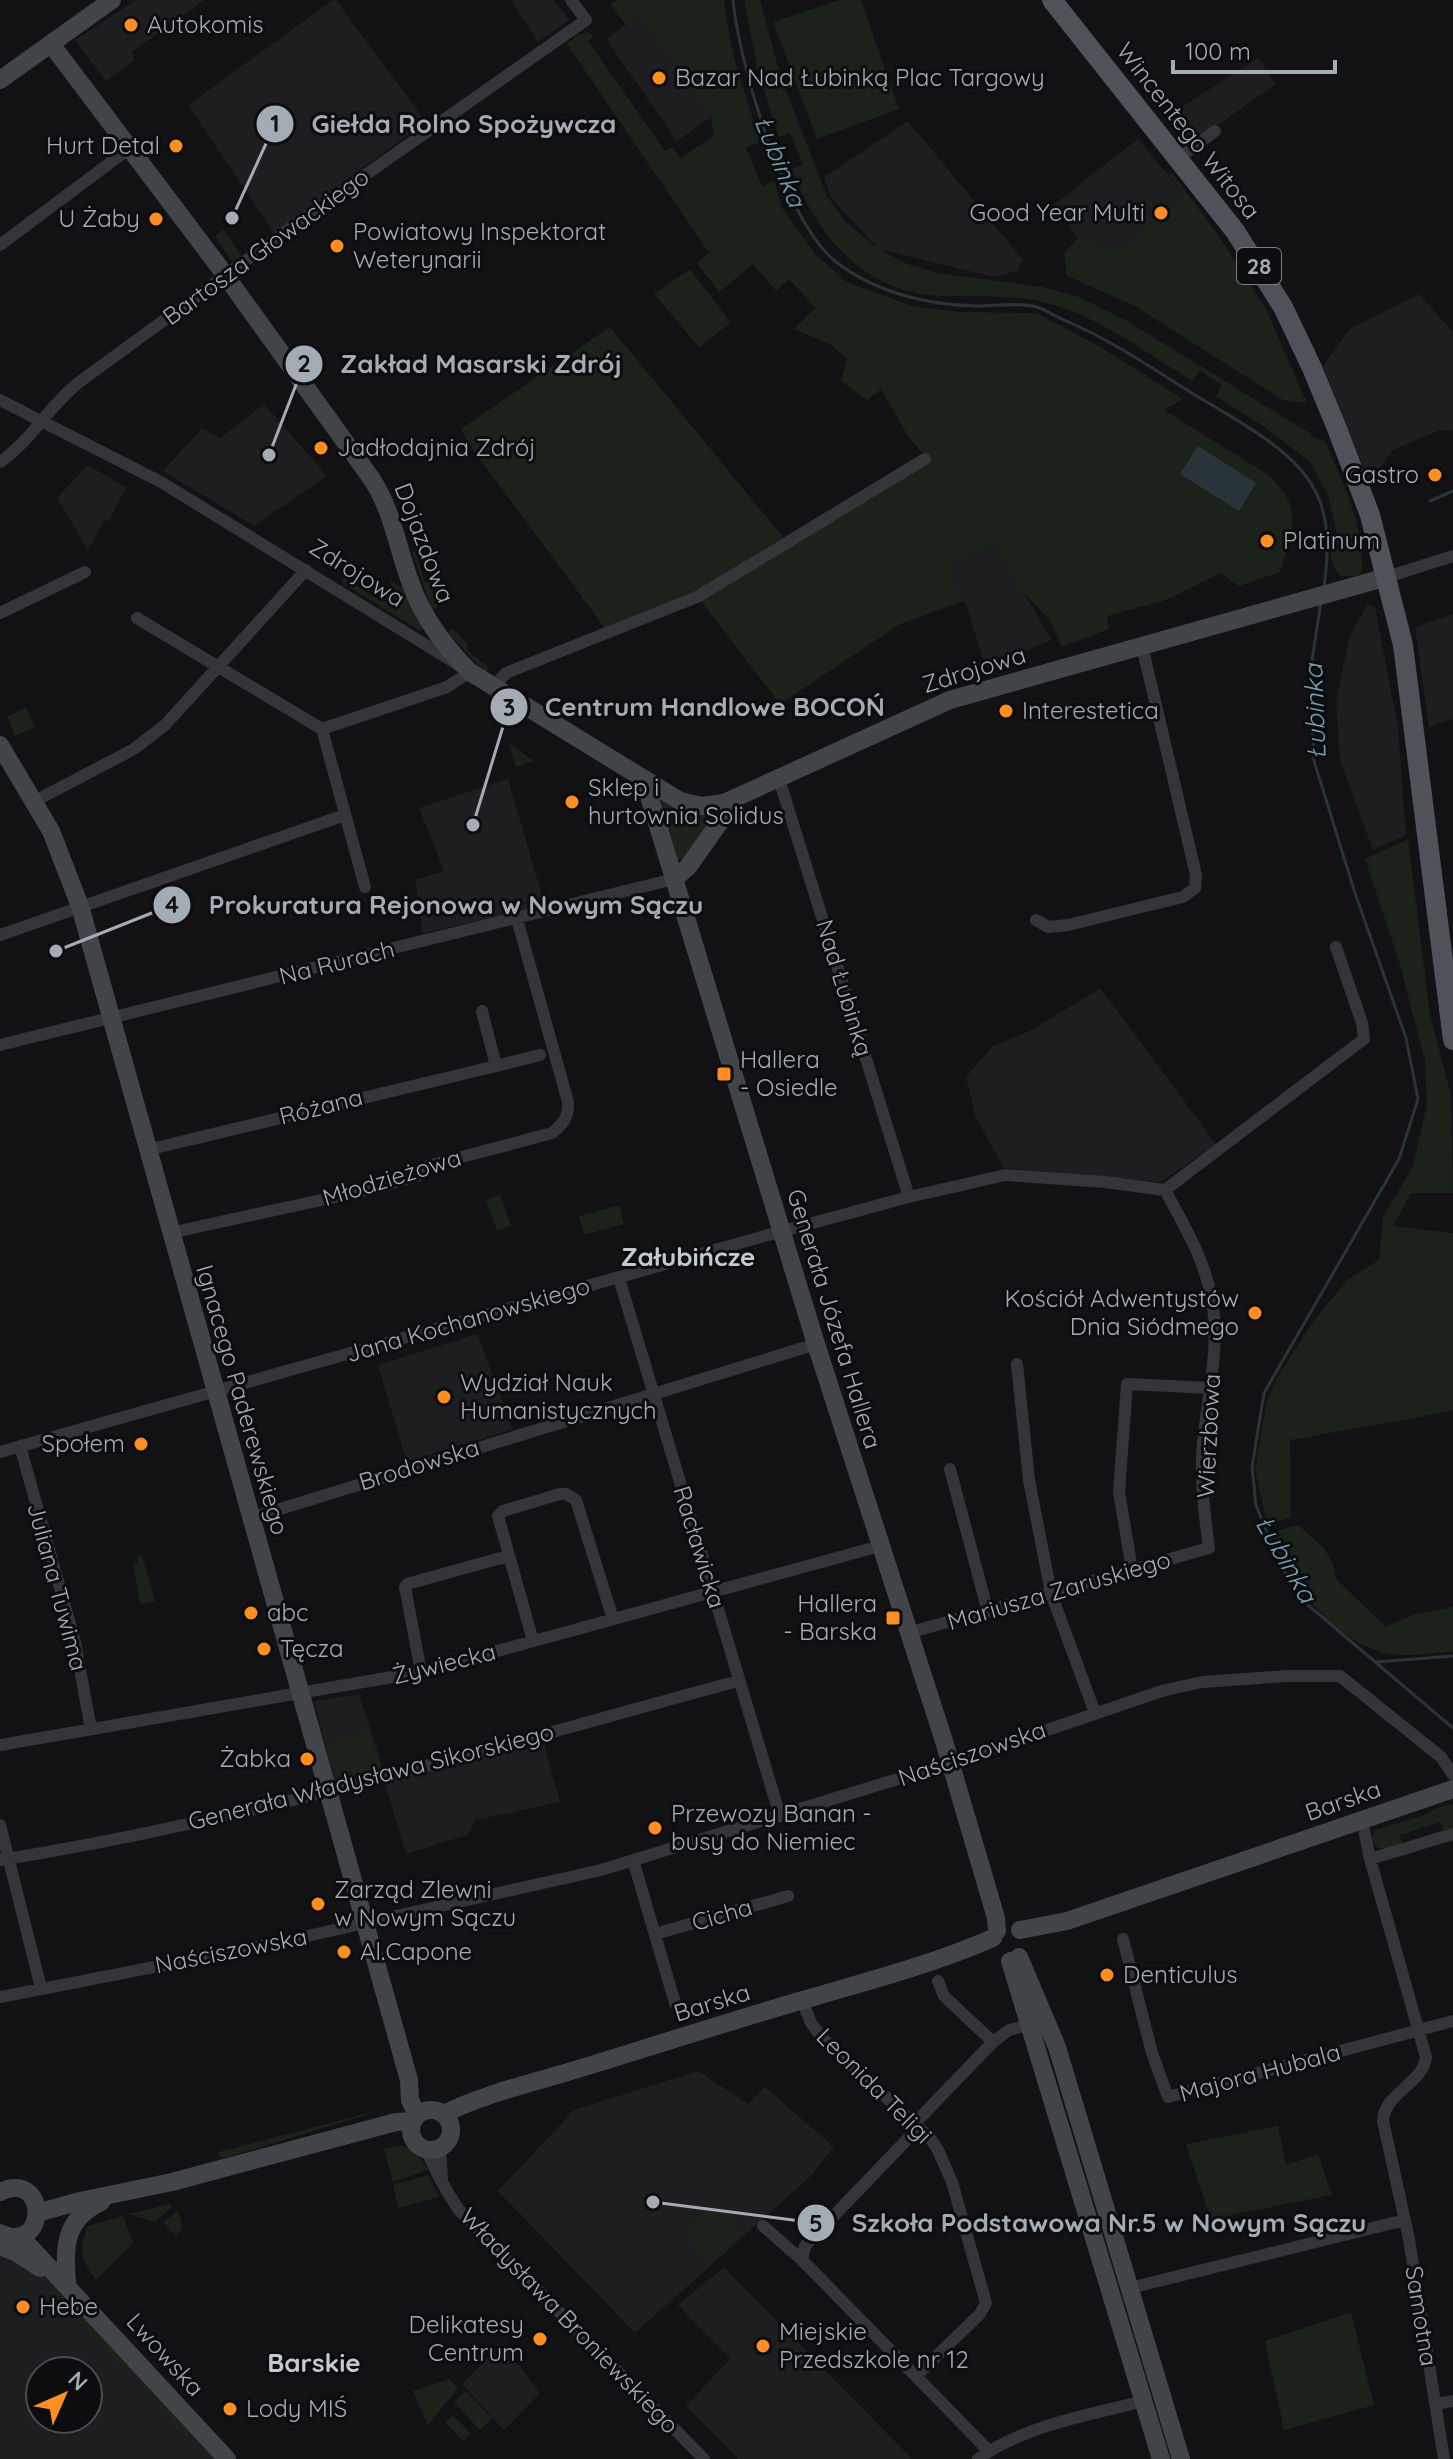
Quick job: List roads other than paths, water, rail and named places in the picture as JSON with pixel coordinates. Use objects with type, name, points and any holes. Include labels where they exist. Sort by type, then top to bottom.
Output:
[{"type":"main road","name":"Wincentego Witosa","points":[[1052,0],[1179,158],[1267,278],[1298,336],[1370,515],[1403,645],[1449,977],[1453,1040]]},
{"type":"street","points":[[0,80],[112,0]]},
{"type":"street","name":"Bartosza Głowackiego","points":[[0,462],[78,383],[297,223],[586,20],[571,0]]},
{"type":"street","name":"Dojazdowa","points":[[51,44],[226,277],[384,497],[420,605],[440,640],[470,672]]},
{"type":"street","points":[[1179,158],[1215,131]]},
{"type":"street","points":[[0,245],[130,148]]},
{"type":"street","name":"Zdrojowa","points":[[0,400],[161,482],[662,792],[691,805],[712,806],[736,799],[950,700],[1356,587],[1453,556]]},
{"type":"street","points":[[493,687],[506,673],[697,597],[925,459]]},
{"type":"street","points":[[35,801],[134,749],[165,725],[306,570]]},
{"type":"street","points":[[0,613],[85,572]]},
{"type":"street","points":[[137,618],[322,729],[365,887]]},
{"type":"street","points":[[1036,920],[1048,927],[1068,925],[1183,897],[1195,888],[1196,875],[1142,646]]},
{"type":"street","points":[[322,729],[447,687],[470,672]]},
{"type":"street","name":"Ignacego Paderewskiego","points":[[0,745],[6,765],[35,801],[62,854],[80,906],[409,2080],[410,2100],[428,2120]]},
{"type":"street","name":"Nad Łubinką","points":[[779,779],[909,1197]]},
{"type":"street","name":"Generała Józefa Hallera","points":[[644,780],[816,1344],[983,1871],[1009,1943]]},
{"type":"street","points":[[674,879],[688,867],[736,799]]},
{"type":"street","points":[[0,935],[345,815]]},
{"type":"street","name":"Na Rurach","points":[[0,1045],[674,879]]},
{"type":"street","name":"Młodzieżowa","points":[[170,1233],[376,1188],[420,1175],[428,1166],[552,1133],[563,1123],[568,1102],[517,919]]},
{"type":"street","points":[[1165,1190],[1364,1039],[1362,1023],[1336,947]]},
{"type":"street","points":[[482,1011],[496,1066]]},
{"type":"street","name":"Różana","points":[[147,1150],[540,1055]]},
{"type":"street","name":"Jana Kochanowskiego","points":[[0,1452],[782,1232],[909,1197],[1005,1175],[1165,1190]]},
{"type":"street","name":"Wierzbowa","points":[[1165,1190],[1189,1230],[1211,1292],[1215,1330],[1202,1459],[1209,1548]]},
{"type":"street","name":"Racławicka","points":[[619,1278],[780,1816]]},
{"type":"street","name":"Brodowska","points":[[251,1518],[816,1344]]},
{"type":"street","points":[[1017,1364],[1029,1480],[1051,1593],[1095,1713]]},
{"type":"street","points":[[1132,1569],[1119,1492],[1127,1384],[1211,1388]]},
{"type":"street","name":"Juliana Tuwima","points":[[20,1446],[75,1642],[91,1729]]},
{"type":"street","points":[[950,1469],[988,1612]]},
{"type":"street","points":[[533,1641],[497,1520],[499,1513],[560,1494],[576,1500],[613,1619]]},
{"type":"street","name":"Żywiecka","points":[[0,1745],[421,1672],[880,1546]]},
{"type":"street","name":"Mariusza Zaruskiego","points":[[908,1633],[1209,1548]]},
{"type":"street","points":[[421,1672],[405,1587],[407,1584],[508,1556]]},
{"type":"street","name":"Naściszowska","points":[[0,1997],[365,1923],[601,1870],[950,1763],[1165,1690],[1203,1682],[1340,1676],[1441,1757],[1453,1775]]},
{"type":"street","name":"Generała Władysława Sikorskiego","points":[[4,1860],[157,1831],[329,1792],[738,1681]]},
{"type":"street","name":"Barska","points":[[30,2220],[55,2198],[80,2201],[124,2193],[396,2122],[428,2120],[477,2101],[802,2000],[891,1976],[961,1952],[1009,1943],[1453,1789]]},
{"type":"street","points":[[1362,1820],[1418,2031]]},
{"type":"street","points":[[0,1825],[4,1860],[41,1988]]},
{"type":"street","points":[[1370,1859],[1453,1834]]},
{"type":"street","points":[[633,1860],[675,2003]]},
{"type":"street","name":"Cicha","points":[[655,1934],[788,1896]]},
{"type":"street","name":"Majora Hubala","points":[[1123,1939],[1152,2053],[1168,2097],[1453,2021]]},
{"type":"street","points":[[1009,1943],[1028,2025],[1161,2459]]},
{"type":"street","points":[[1009,1943],[1057,2047],[1181,2459]]},
{"type":"street","points":[[938,1981],[944,1996],[993,2042]]},
{"type":"street","name":"Leonida Teligi","points":[[802,2000],[811,2023],[823,2039],[930,2138],[944,2161],[986,2303],[980,2314],[916,2376]]},
{"type":"street","points":[[802,2260],[805,2246],[993,2042],[1009,2030],[1028,2025]]},
{"type":"street","name":"Samotna","points":[[1418,2031],[1426,2057],[1424,2067],[1390,2102],[1383,2114],[1405,2220],[1444,2459]]},
{"type":"street","points":[[428,2120],[450,2139],[434,2149],[416,2144],[428,2120]]},
{"type":"street","name":"Władysława Broniewskiego","points":[[434,2149],[433,2166],[442,2178],[448,2195],[475,2228],[704,2459]]},
{"type":"street","points":[[0,2233],[12,2237],[30,2220],[26,2191],[19,2188],[1,2189]]},
{"type":"street","points":[[67,2283],[67,2238],[77,2219],[85,2210],[124,2193]]},
{"type":"street","name":"Lwowska","points":[[30,2220],[67,2283],[227,2459]]},
{"type":"street","points":[[1130,2288],[1405,2220]]},
{"type":"street","points":[[763,2226],[802,2260],[916,2376],[984,2455],[1040,2430],[1144,2401]]},
{"type":"street","points":[[0,2246],[67,2283]]},
{"type":"street","points":[[1101,2258],[1130,2288]]},
{"type":"street","points":[[1119,2316],[1130,2288]]},
{"type":"street","points":[[1435,2404],[1453,2401]]},
{"type":"waterway","name":"Łubinka","points":[[733,0],[744,62],[782,177],[817,241],[835,261],[867,281],[902,295],[957,305],[1040,308],[1115,345],[1257,433],[1300,469],[1317,494],[1327,533],[1324,587]]},
{"type":"waterway","points":[[1430,501],[1453,491]]},
{"type":"waterway","points":[[1327,539],[1359,537]]},
{"type":"waterway","name":"Łubinka","points":[[1321,602],[1310,673],[1314,761],[1355,893],[1406,1038],[1418,1099],[1399,1159],[1264,1393],[1252,1467],[1256,1505],[1280,1565],[1308,1605],[1453,1728]]},
{"type":"waterway","points":[[1377,1662],[1453,1656]]},
{"type":"place","name":"Autokomis","points":[[131,25]]},
{"type":"place","name":"Bazar Nad Łubinką Plac Targowy","points":[[659,78]]},
{"type":"place","name":"Hurt Detal","points":[[176,146]]},
{"type":"place","name":"Good Year Multi","points":[[1161,213]]},
{"type":"place","name":"Giełda Rolno Spożywcza","points":[[232,218]]},
{"type":"place","name":"U Żaby","points":[[156,219]]},
{"type":"place","name":"Powiatowy Inspektorat Weterynarii","points":[[337,246]]},
{"type":"place","name":"Jadłodajnia Zdrój","points":[[321,448]]},
{"type":"place","name":"Zakład Masarski Zdrój","points":[[269,455]]},
{"type":"place","name":"Gastro","points":[[1435,475]]},
{"type":"place","name":"Platinum","points":[[1267,541]]},
{"type":"place","name":"Interestetica","points":[[1006,711]]},
{"type":"place","name":"Sklep i hurtownia Solidus","points":[[572,802]]},
{"type":"place","name":"Centrum Handlowe BOCOŃ","points":[[473,825]]},
{"type":"place","name":"Prokuratura Rejonowa w Nowym Sączu","points":[[56,951]]},
{"type":"place","name":"Hallera - Osiedle","points":[[724,1074]]},
{"type":"place","name":"Kościół Adwentystów Dnia Siódmego","points":[[1255,1313]]},
{"type":"place","name":"Wydział Nauk Humanistycznych","points":[[444,1397]]},
{"type":"place","name":"Społem","points":[[141,1444]]},
{"type":"place","name":"abc","points":[[251,1613]]},
{"type":"place","name":"Hallera - Barska","points":[[893,1618]]},
{"type":"place","name":"Tęcza","points":[[264,1649]]},
{"type":"place","name":"Żabka","points":[[307,1759]]},
{"type":"place","name":"Przewozy Banan - busy do Niemiec","points":[[655,1828]]},
{"type":"place","name":"Zarząd Zlewni w Nowym Sączu","points":[[318,1904]]},
{"type":"place","name":"Al.Capone","points":[[344,1952]]},
{"type":"place","name":"Denticulus","points":[[1107,1975]]},
{"type":"place","name":"Szkoła Podstawowa Nr.5 w Nowym Sączu","points":[[653,2202]]},
{"type":"place","name":"Hebe","points":[[23,2307]]},
{"type":"place","name":"Delikatesy Centrum","points":[[540,2339]]},
{"type":"place","name":"Miejskie Przedszkole nr 12","points":[[763,2346]]},
{"type":"place","name":"Lody MIŚ","points":[[230,2409]]},
{"type":"district","name":"Załubińcze","points":[[688,1257]]},
{"type":"district","name":"Barskie","points":[[314,2363]]}]
